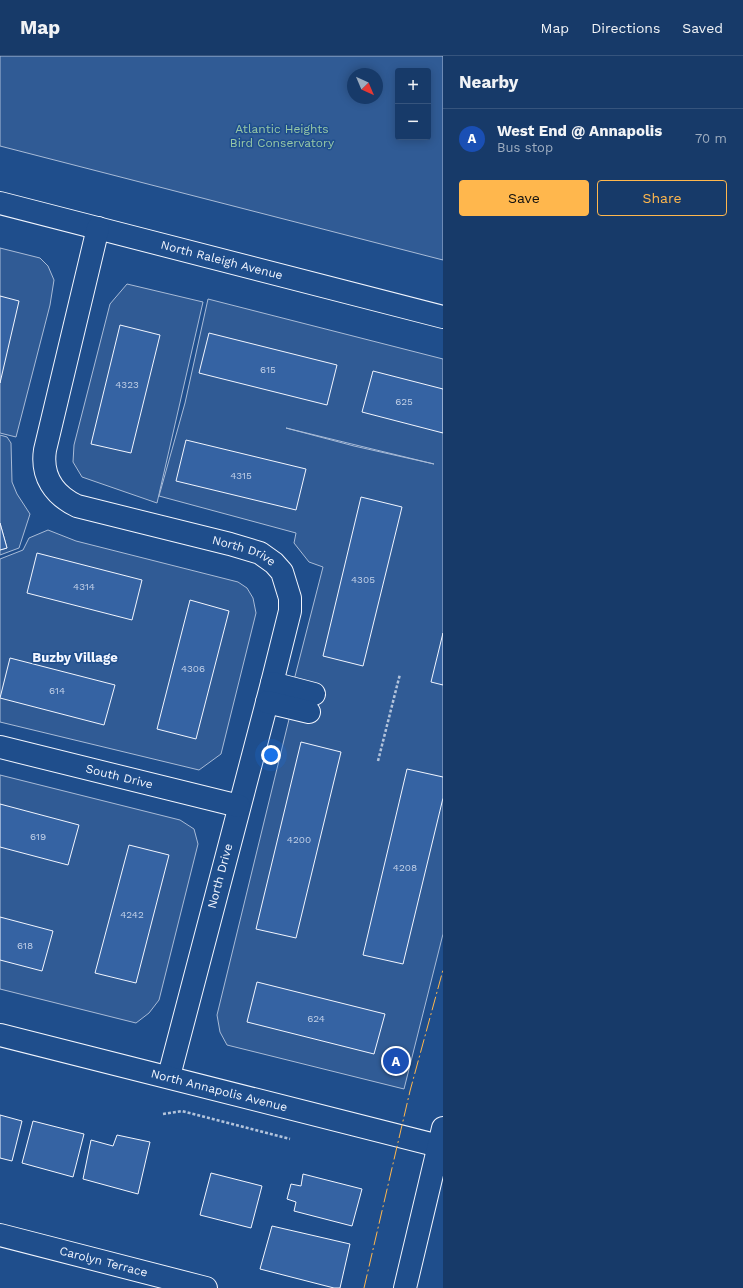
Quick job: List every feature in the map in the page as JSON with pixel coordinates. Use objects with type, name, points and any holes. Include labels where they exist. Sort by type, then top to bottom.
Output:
[{"type":"street","name":"North Raleigh Avenue","points":[[0,203],[443,317]]},
{"type":"street","name":"North Drive","points":[[98,228],[45,450],[44,465],[50,482],[64,499],[77,506],[260,553],[274,563],[282,572],[287,584],[290,598],[290,611],[169,1076]]},
{"type":"street","points":[[269,693],[311,703]]},
{"type":"street","name":"South Drive","points":[[0,747],[239,806]]},
{"type":"street","name":"North Annapolis Avenue","points":[[0,1035],[442,1140]]},
{"type":"street","points":[[404,1288],[442,1140]]},
{"type":"street","name":"Carolyn Terrace","points":[[0,1235],[206,1288]]},
{"type":"path","points":[[378,761],[400,674]]},
{"type":"path","points":[[164,1114],[182,1111],[290,1139]]},
{"type":"shaded area","name":"Atlantic Heights Bird Conservatory","points":[[0,56],[443,56],[443,260],[0,146]]},
{"type":"shaded area","points":[[0,248],[40,258],[48,266],[54,280],[50,305],[16,437],[0,433]]},
{"type":"shaded area","points":[[127,284],[203,302],[157,503],[82,477],[73,462],[74,445],[110,304]]},
{"type":"shaded area","points":[[208,299],[443,359],[443,934],[404,1089],[227,1045],[220,1032],[217,1015],[292,707],[292,688],[323,567],[309,562],[294,543],[296,533],[159,496],[185,403]],"holes":[[[286,428],[434,464],[354,446]]]},
{"type":"shaded area","points":[[0,435],[7,437],[11,443],[12,482],[17,494],[30,514],[19,548],[0,555],[0,550],[7,548],[0,523]]},
{"type":"shaded area","points":[[48,530],[76,541],[238,582],[247,588],[253,598],[256,613],[221,754],[199,770],[0,722],[0,559],[23,550],[29,538]]},
{"type":"shaded area","points":[[0,775],[180,820],[194,829],[198,844],[159,1000],[149,1013],[136,1023],[0,989]]},
{"type":"building","points":[[0,296],[19,301],[0,383]]},
{"type":"building","points":[[120,325],[160,335],[131,453],[91,444]]},
{"type":"building","points":[[209,333],[337,365],[327,405],[199,373]]},
{"type":"building","points":[[373,371],[443,389],[443,433],[362,412]]},
{"type":"building","points":[[186,440],[306,469],[296,510],[176,481]]},
{"type":"building","points":[[361,497],[402,507],[363,666],[323,656]]},
{"type":"building","points":[[0,523],[7,548],[0,550]]},
{"type":"building","points":[[37,553],[142,580],[132,620],[27,593]]},
{"type":"building","points":[[190,600],[229,611],[196,739],[157,729]]},
{"type":"building","points":[[443,633],[443,685],[431,682]]},
{"type":"building","points":[[10,658],[115,685],[104,725],[0,698]]},
{"type":"building","points":[[301,742],[341,752],[296,938],[256,929]]},
{"type":"building","points":[[407,769],[443,777],[443,798],[403,964],[363,955]]},
{"type":"building","points":[[0,804],[79,825],[68,865],[0,847]]},
{"type":"building","points":[[129,845],[169,855],[136,983],[95,973]]},
{"type":"building","points":[[0,917],[53,931],[42,971],[0,960]]},
{"type":"building","points":[[257,982],[385,1014],[374,1054],[247,1022]]},
{"type":"building","points":[[0,1115],[22,1121],[12,1161],[0,1158]]},
{"type":"building","points":[[33,1121],[84,1134],[73,1177],[22,1163]]},
{"type":"building","points":[[117,1135],[150,1142],[138,1194],[83,1179],[91,1140],[113,1146]]},
{"type":"building","points":[[211,1173],[262,1186],[251,1228],[200,1215]]},
{"type":"building","points":[[303,1174],[362,1189],[352,1226],[294,1211],[296,1202],[287,1199],[291,1184],[301,1186]]},
{"type":"building","points":[[272,1226],[350,1244],[340,1288],[334,1288],[260,1269]]},
{"type":"power","points":[[364,1288],[410,1091],[443,970]]},
{"type":"place","name":"West End @ Annapolis","points":[[396,1061]]},
{"type":"district","name":"Buzby Village","points":[[75,657]]}]
